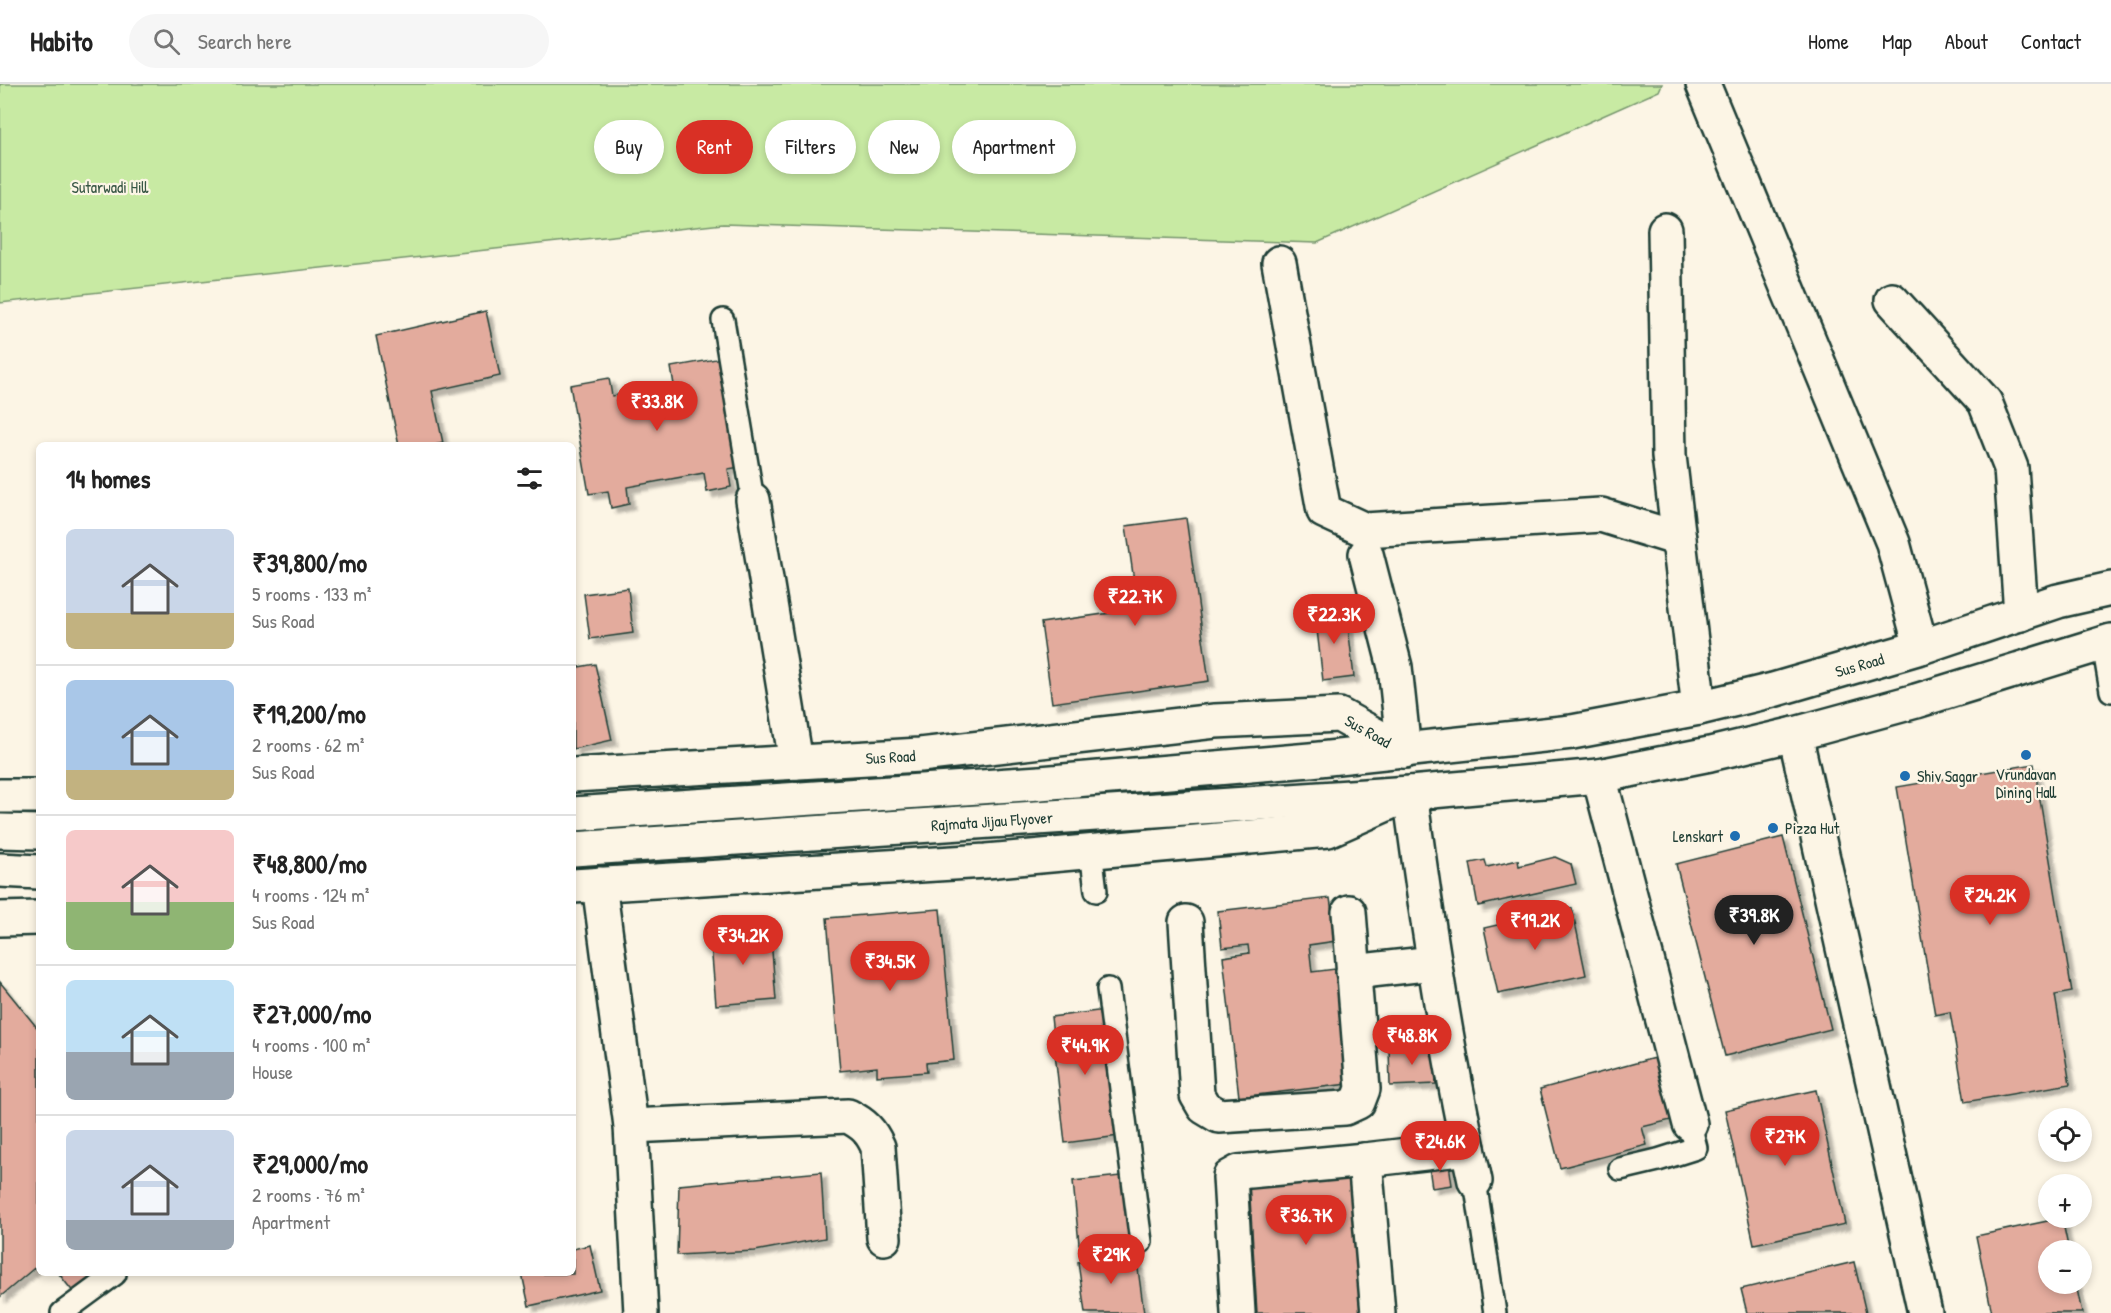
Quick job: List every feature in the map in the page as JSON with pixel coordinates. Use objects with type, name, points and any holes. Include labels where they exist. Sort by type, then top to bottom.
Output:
[{"type":"street","points":[[1702,84],[1893,543],[1921,647]]},
{"type":"street","points":[[1665,230],[1669,456],[1699,708]]},
{"type":"street","points":[[1279,263],[1324,511],[1365,530],[1601,515],[1679,539]]},
{"type":"street","points":[[1892,300],[1985,402],[2011,468],[2021,614]]},
{"type":"street","points":[[753,501],[796,762]]},
{"type":"street","points":[[1366,554],[1395,667],[1404,751]]},
{"type":"street","name":"Sus Road","points":[[576,775],[920,755],[1215,722],[1340,715],[1404,751],[1572,732],[1699,708],[1773,690],[1921,647],[2058,601],[2111,589]]},
{"type":"street","points":[[641,1313],[631,1126],[586,885],[986,861],[1328,830],[1410,793],[1599,776],[1710,754],[1872,713],[2107,643]]},
{"type":"street","points":[[1858,665],[1872,713]]},
{"type":"street","points":[[1795,734],[1925,1313]]},
{"type":"street","name":"Rajmata Jijau Flyover","points":[[576,814],[1040,783],[1404,751]]},
{"type":"street","points":[[1599,776],[1690,1124]]},
{"type":"street","points":[[1410,793],[1434,963],[1475,1181]]},
{"type":"street","name":"Rajmata Jijau Flyover","points":[[576,849],[1410,793]]},
{"type":"street","points":[[0,796],[36,796]]},
{"type":"street","points":[[0,831],[36,832]]},
{"type":"street","points":[[0,870],[36,872]]},
{"type":"street","points":[[1186,922],[1197,1095],[1204,1107],[1219,1116],[1345,1108],[1358,1102],[1363,1089],[1350,912]]},
{"type":"street","points":[[0,919],[36,918]]},
{"type":"street","points":[[1353,972],[1434,963]]},
{"type":"street","points":[[631,1126],[849,1116],[862,1123],[872,1134],[878,1147],[884,1238]]},
{"type":"street","points":[[1238,1313],[1230,1177],[1239,1172],[1468,1148]]},
{"type":"street","points":[[1365,1160],[1378,1313]]},
{"type":"lane","points":[[723,320],[753,501]]},
{"type":"lane","points":[[2107,643],[2111,691]]},
{"type":"lane","points":[[1091,851],[1096,891]]},
{"type":"lane","points":[[1108,990],[1140,1242]]},
{"type":"lane","points":[[1620,1169],[1696,1148],[1690,1124]]},
{"type":"lane","points":[[1475,1181],[1495,1313]]},
{"type":"lane","points":[[62,1313],[112,1276]]},
{"type":"green space","name":"Sutarwadi Hill","points":[[0,84],[1662,84],[1659,91],[1317,243],[723,224],[0,303]]},
{"type":"building","points":[[486,311],[500,376],[432,391],[443,442],[398,442],[376,336]]},
{"type":"building","points":[[721,358],[740,467],[728,469],[731,487],[707,492],[704,473],[627,487],[629,504],[611,508],[608,491],[589,494],[570,385],[609,378],[612,396],[674,385],[671,367]]},
{"type":"building","points":[[1186,518],[1209,681],[1052,703],[1041,623],[1138,609],[1126,526]]},
{"type":"building","points":[[628,588],[633,633],[590,639],[584,594]]},
{"type":"building","points":[[1346,609],[1354,677],[1323,681],[1315,613]]},
{"type":"building","points":[[595,664],[612,740],[576,748],[576,667]]},
{"type":"building","points":[[2034,764],[2072,992],[2055,995],[2070,1084],[1965,1102],[1950,1012],[1935,1015],[1897,787]]},
{"type":"building","points":[[1783,837],[1831,1029],[1725,1056],[1676,864]]},
{"type":"building","points":[[1555,857],[1571,864],[1576,884],[1478,906],[1470,863],[1485,860],[1487,867],[1518,860],[1519,866]]},
{"type":"building","points":[[1330,898],[1336,941],[1309,945],[1312,972],[1335,969],[1348,1084],[1239,1097],[1223,957],[1249,953],[1248,945],[1222,948],[1218,911]]},
{"type":"building","points":[[1572,908],[1586,975],[1498,994],[1484,928]]},
{"type":"building","points":[[940,909],[954,1060],[926,1063],[927,1072],[877,1076],[877,1067],[840,1071],[827,918]]},
{"type":"building","points":[[770,927],[776,1000],[716,1005],[710,932]]},
{"type":"building","points":[[0,982],[36,1026],[36,1267],[0,1297]]},
{"type":"building","points":[[1105,1010],[1119,1136],[1065,1143],[1051,1017]]},
{"type":"building","points":[[1434,1045],[1436,1084],[1390,1086],[1389,1047]]},
{"type":"building","points":[[1658,1057],[1675,1119],[1642,1127],[1647,1145],[1560,1168],[1540,1089]]},
{"type":"building","points":[[1816,1090],[1845,1224],[1754,1244],[1725,1110]]},
{"type":"building","points":[[1448,1157],[1452,1185],[1432,1188],[1428,1160]]},
{"type":"building","points":[[821,1172],[825,1238],[755,1251],[677,1255],[679,1185]]},
{"type":"building","points":[[1130,1175],[1136,1238],[1079,1244],[1073,1181]]},
{"type":"building","points":[[1354,1175],[1363,1313],[1257,1313],[1249,1182]]},
{"type":"building","points":[[2038,1223],[2038,1228],[2064,1228],[2067,1240],[2038,1240],[2038,1294],[2078,1294],[2082,1313],[1992,1313],[1976,1236]]},
{"type":"building","points":[[590,1245],[600,1290],[529,1306],[522,1276],[576,1276],[576,1248]]},
{"type":"building","points":[[1136,1254],[1144,1313],[1085,1313],[1078,1262]]},
{"type":"building","points":[[1854,1262],[1866,1313],[1747,1313],[1741,1289]]},
{"type":"building","points":[[61,1276],[94,1276],[74,1293]]},
{"type":"place","name":"Vrundavan Dining Hall","points":[[2026,755]]},
{"type":"place","name":"Shiv Sagar","points":[[1905,776]]},
{"type":"place","name":"Pizza Hut","points":[[1773,828]]},
{"type":"place","name":"Lenskart","points":[[1735,836]]}]
